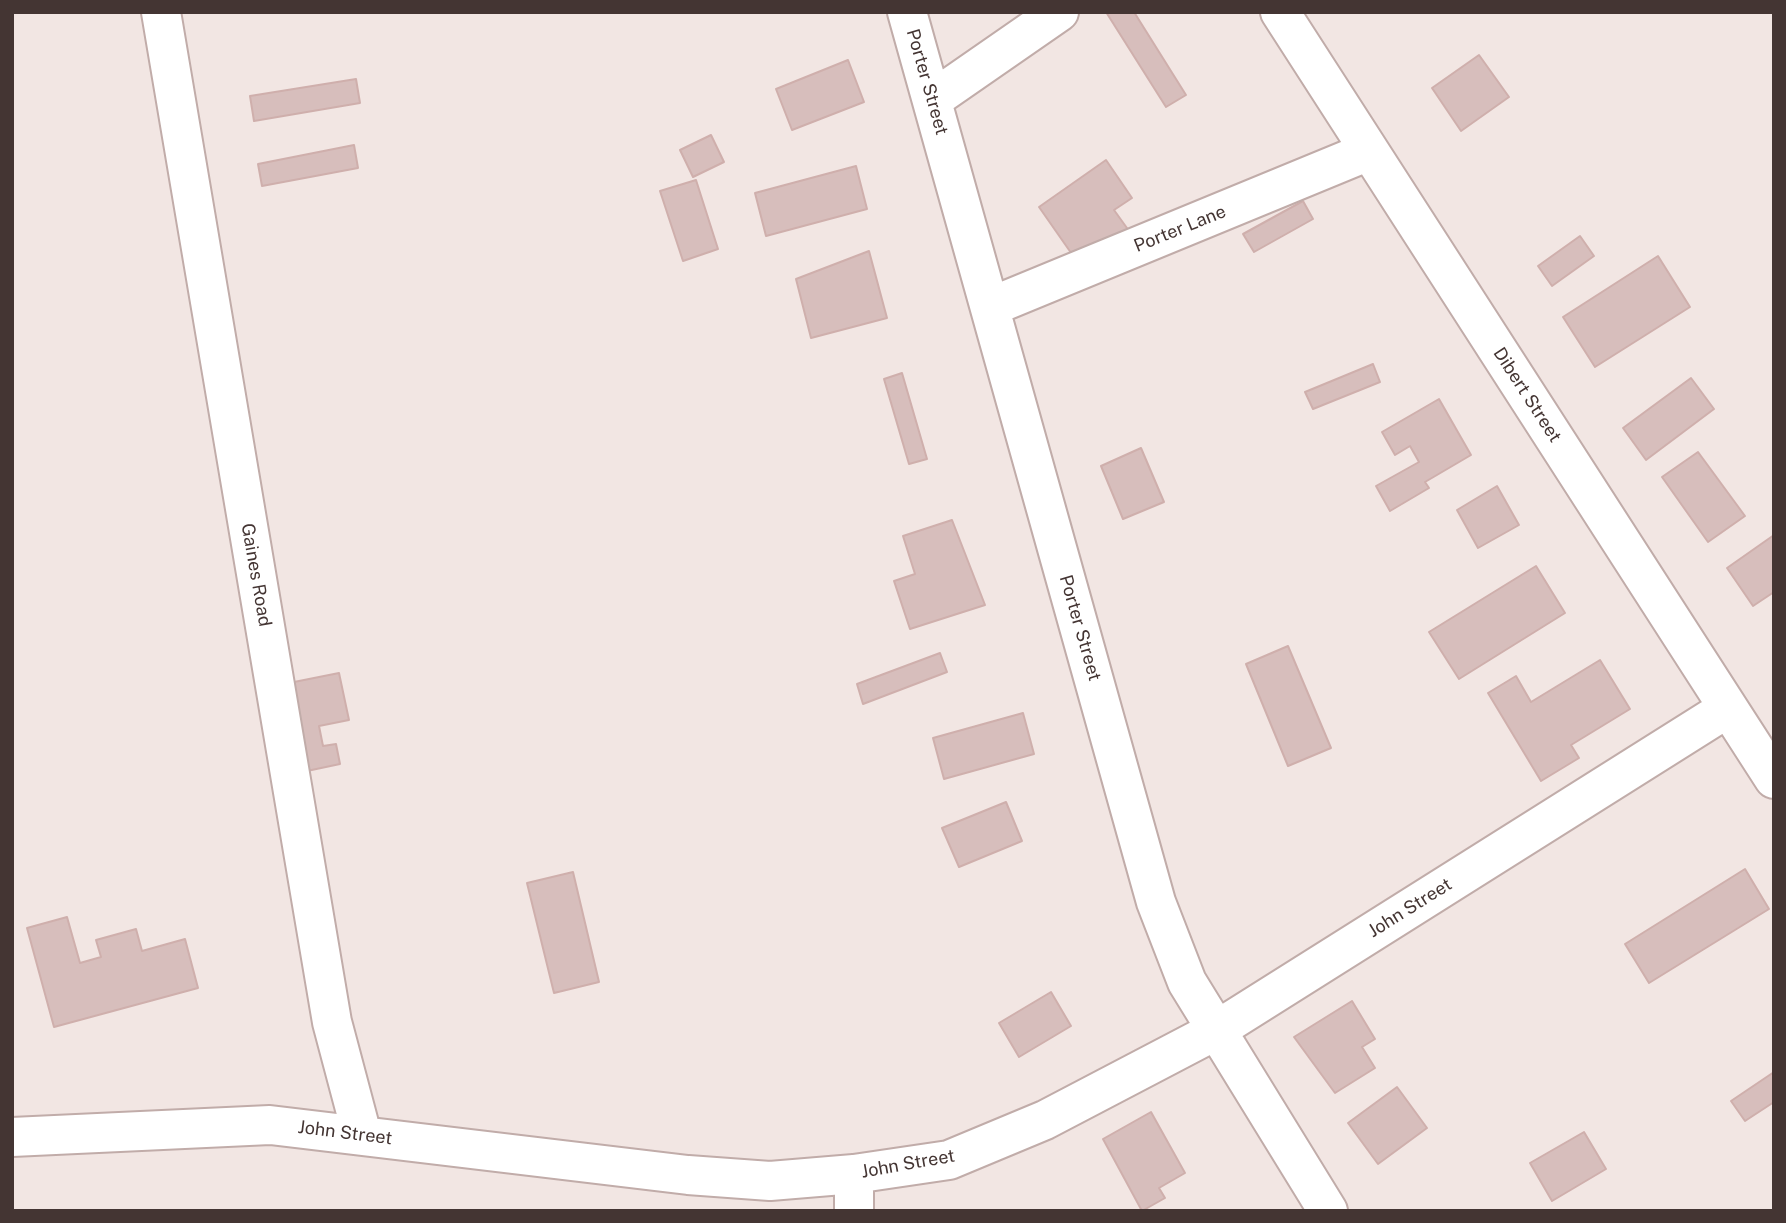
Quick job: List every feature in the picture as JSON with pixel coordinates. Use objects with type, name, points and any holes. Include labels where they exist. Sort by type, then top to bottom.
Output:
[{"type":"street","name":"Gaines Road","points":[[161,12],[332,1022],[362,1135]]},
{"type":"street","name":"Porter Street","points":[[907,12],[1156,902],[1187,982],[1328,1211]]},
{"type":"street","points":[[932,100],[1059,12]]},
{"type":"street","name":"Dibert Street","points":[[1280,12],[1774,779]]},
{"type":"street","name":"Porter Lane","points":[[990,307],[1369,151]]},
{"type":"street","name":"John Street","points":[[12,1137],[270,1125],[854,1192],[949,1160],[1045,1120],[1215,1031],[1728,708]]},
{"type":"building","points":[[1106,12],[1134,12],[1186,95],[1166,107]]},
{"type":"building","points":[[1479,55],[1509,97],[1461,131],[1432,88]]},
{"type":"building","points":[[848,60],[864,102],[792,130],[776,89]]},
{"type":"building","points":[[356,79],[360,103],[254,121],[250,96]]},
{"type":"building","points":[[711,135],[724,162],[693,177],[680,150]]},
{"type":"building","points":[[354,145],[358,168],[262,186],[258,164]]},
{"type":"building","points":[[1106,160],[1132,198],[1114,210],[1132,235],[1083,270],[1039,207]]},
{"type":"building","points":[[856,166],[867,209],[766,236],[755,193]]},
{"type":"building","points":[[696,180],[718,249],[683,261],[660,191]]},
{"type":"building","points":[[1303,201],[1313,219],[1254,252],[1243,234]]},
{"type":"building","points":[[1580,236],[1594,256],[1552,286],[1538,266]]},
{"type":"building","points":[[869,251],[887,318],[811,338],[796,279]]},
{"type":"building","points":[[1658,256],[1690,307],[1595,367],[1563,317]]},
{"type":"building","points":[[1373,364],[1380,382],[1313,409],[1305,392]]},
{"type":"building","points":[[902,373],[927,459],[909,464],[884,379]]},
{"type":"building","points":[[1691,378],[1714,409],[1646,460],[1623,428]]},
{"type":"building","points":[[1439,399],[1471,455],[1425,482],[1429,488],[1390,511],[1376,486],[1419,462],[1410,446],[1395,455],[1382,432]]},
{"type":"building","points":[[1141,448],[1164,502],[1123,519],[1101,466]]},
{"type":"building","points":[[1698,452],[1745,516],[1708,542],[1662,477]]},
{"type":"building","points":[[1497,486],[1519,525],[1478,548],[1457,510]]},
{"type":"building","points":[[952,520],[985,605],[910,629],[894,581],[915,574],[903,536]]},
{"type":"building","points":[[1774,535],[1774,592],[1753,606],[1727,568]]},
{"type":"building","points":[[1536,566],[1565,613],[1459,679],[1429,632]]},
{"type":"building","points":[[1288,646],[1331,748],[1288,766],[1246,664]]},
{"type":"building","points":[[940,653],[947,672],[863,704],[857,684]]},
{"type":"building","points":[[1600,660],[1630,709],[1571,745],[1579,758],[1541,781],[1488,693],[1516,676],[1531,702]]},
{"type":"building","points":[[339,673],[349,720],[319,726],[323,746],[336,744],[340,764],[307,771],[289,683]]},
{"type":"building","points":[[1023,713],[1034,754],[944,779],[933,738]]},
{"type":"building","points":[[1006,802],[1022,841],[959,867],[942,828]]},
{"type":"building","points":[[1745,869],[1769,909],[1649,983],[1625,944]]},
{"type":"building","points":[[573,872],[599,982],[554,993],[527,883]]},
{"type":"building","points":[[67,917],[80,963],[101,957],[96,940],[136,929],[142,951],[185,939],[198,988],[54,1027],[27,928]]},
{"type":"building","points":[[1051,992],[1071,1026],[1019,1057],[999,1023]]},
{"type":"building","points":[[1352,1001],[1375,1039],[1362,1047],[1375,1068],[1335,1093],[1294,1037]]},
{"type":"building","points":[[1774,1072],[1774,1102],[1745,1121],[1731,1101]]},
{"type":"building","points":[[1397,1087],[1427,1128],[1378,1164],[1348,1123]]},
{"type":"building","points":[[1151,1112],[1185,1173],[1159,1188],[1165,1198],[1142,1211],[1103,1139]]},
{"type":"building","points":[[1584,1132],[1606,1169],[1552,1201],[1530,1163]]}]
